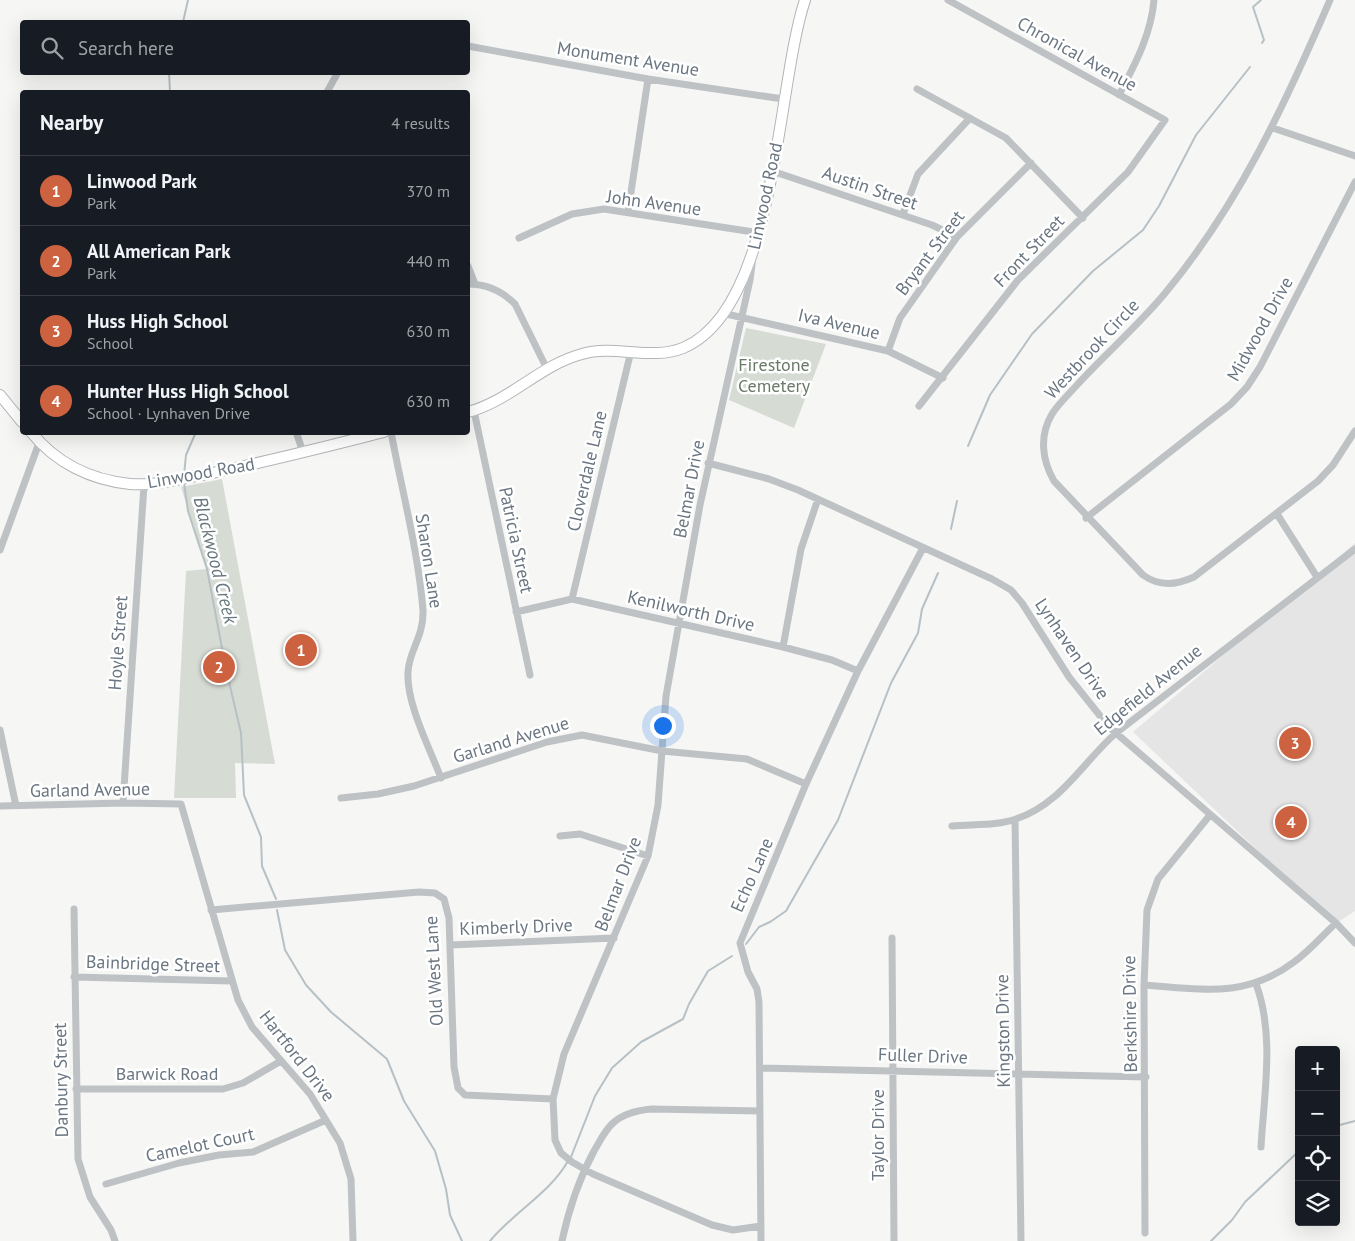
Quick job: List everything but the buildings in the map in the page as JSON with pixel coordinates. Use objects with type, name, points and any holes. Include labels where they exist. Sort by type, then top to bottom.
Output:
[{"type":"main road","name":"Linwood Road","points":[[470,411],[505,398],[547,369],[583,353],[598,351],[659,352],[681,349],[703,335],[722,313],[753,254],[760,234],[795,36],[805,0]]},
{"type":"main road","points":[[0,395],[20,418]]},
{"type":"main road","name":"Linwood Road","points":[[33,435],[40,443],[65,463],[88,475],[114,482],[144,485],[204,474],[372,435]]},
{"type":"street","name":"Chronical Avenue","points":[[948,0],[1165,120]]},
{"type":"street","points":[[1120,95],[1143,47],[1152,17],[1154,0]]},
{"type":"street","name":"Westbrook Circle","points":[[1330,0],[1273,128],[1237,191],[1194,258],[1164,295],[1110,349],[1058,406],[1050,419],[1043,442],[1046,464],[1054,481],[1086,518],[1143,575],[1159,584],[1167,584],[1185,581],[1194,576],[1277,514],[1333,465],[1355,431]]},
{"type":"street","name":"Monument Avenue","points":[[470,46],[648,78],[784,99]]},
{"type":"street","points":[[328,90],[336,75]]},
{"type":"street","points":[[628,212],[648,78]]},
{"type":"street","points":[[916,89],[1006,138],[1083,218]]},
{"type":"street","points":[[903,214],[918,174],[927,162],[970,118]]},
{"type":"street","name":"Front Street","points":[[919,406],[943,378],[1018,280],[1128,172],[1165,120]]},
{"type":"street","points":[[1273,128],[1355,156]]},
{"type":"street","name":"Bryant Street","points":[[888,351],[900,318],[957,238],[1031,163]]},
{"type":"street","name":"Austin Street","points":[[772,171],[903,214],[932,225],[957,238]]},
{"type":"street","name":"Midwood Drive","points":[[1086,518],[1231,404],[1247,387],[1260,367],[1355,182]]},
{"type":"street","name":"John Avenue","points":[[520,238],[582,211],[604,209],[760,234]]},
{"type":"street","name":"Belmar Drive","points":[[753,254],[742,318],[708,463],[666,696],[658,805],[648,856],[564,1054],[553,1099],[553,1128],[556,1142],[561,1152],[583,1170],[712,1226],[733,1230],[761,1226]]},
{"type":"street","points":[[471,284],[501,292],[515,304],[547,369]]},
{"type":"street","name":"Iva Avenue","points":[[722,313],[888,351],[943,378]]},
{"type":"street","name":"Cloverdale Lane","points":[[572,599],[631,351]]},
{"type":"street","name":"Patricia Street","points":[[470,411],[530,675]]},
{"type":"street","points":[[297,435],[303,452]]},
{"type":"street","name":"Sharon Lane","points":[[392,435],[417,562],[423,613],[419,640],[409,663],[409,687],[421,727],[441,778]]},
{"type":"street","points":[[0,550],[40,443]]},
{"type":"street","name":"Lynhaven Drive","points":[[708,463],[769,478],[818,499],[992,579],[1017,596],[1069,677],[1095,711],[1210,815],[1336,922],[1355,942]]},
{"type":"street","name":"Hoyle Street","points":[[122,803],[144,485]]},
{"type":"street","points":[[783,647],[801,549],[818,499]]},
{"type":"street","points":[[1277,514],[1317,576]]},
{"type":"street","points":[[0,528],[8,526]]},
{"type":"street","name":"Echo Lane","points":[[761,1241],[760,1068],[757,989],[748,972],[740,943],[806,784],[858,671],[923,548]]},
{"type":"street","name":"Edgefield Avenue","points":[[952,826],[1015,820],[1045,805],[1061,793],[1102,745],[1116,732],[1317,576],[1355,549]]},
{"type":"street","name":"Kenilworth Drive","points":[[516,612],[572,599],[783,647],[832,660],[858,671]]},
{"type":"street","points":[[0,730],[16,806]]},
{"type":"street","name":"Garland Avenue","points":[[341,798],[378,794],[441,778],[569,736],[594,736],[662,751],[747,759],[806,784]]},
{"type":"street","name":"Garland Avenue","points":[[0,806],[122,803],[181,804]]},
{"type":"street","name":"Hartford Drive","points":[[181,804],[238,1000],[252,1027],[307,1090],[340,1143],[350,1172],[353,1241]]},
{"type":"street","name":"Berkshire Drive","points":[[1145,1234],[1146,1077],[1144,985],[1147,910],[1153,889],[1170,862],[1210,815]]},
{"type":"street","name":"Kingston Drive","points":[[1015,820],[1021,1241]]},
{"type":"street","points":[[560,836],[580,834],[648,856]]},
{"type":"street","name":"Old West Lane","points":[[211,910],[420,892],[435,893],[444,899],[449,918],[454,1066],[458,1088],[465,1095],[553,1099]]},
{"type":"street","name":"Danbury Street","points":[[74,909],[77,1149],[80,1173],[90,1197],[111,1230],[115,1241]]},
{"type":"street","points":[[1144,985],[1223,989],[1256,984],[1274,976],[1295,961],[1336,922]]},
{"type":"street","name":"Kimberly Drive","points":[[450,945],[614,938]]},
{"type":"street","name":"Taylor Drive","points":[[892,938],[894,1241]]},
{"type":"street","name":"Bainbridge Street","points":[[74,977],[231,981]]},
{"type":"street","points":[[1256,984],[1265,1015],[1267,1034],[1261,1147]]},
{"type":"street","name":"Barwick Road","points":[[76,1089],[223,1089],[250,1079],[282,1062]]},
{"type":"street","name":"Fuller Drive","points":[[760,1068],[1146,1077]]},
{"type":"street","points":[[562,1241],[573,1196],[583,1170],[609,1127],[621,1117],[631,1112],[660,1108],[760,1111]]},
{"type":"street","name":"Camelot Court","points":[[106,1184],[179,1163],[219,1155],[253,1152],[326,1120]]},
{"type":"shaded area","points":[[1355,543],[1355,911],[1335,924],[1133,732]]},
{"type":"green space","name":"Firestone Cemetery","points":[[746,328],[826,344],[794,428],[729,400]]},
{"type":"green space","points":[[222,479],[275,764],[235,763],[236,798],[174,798],[186,571],[207,569],[181,487]]},
{"type":"waterway","name":"Blackwood Creek","points":[[183,20],[188,0]]},
{"type":"waterway","points":[[1261,0],[1253,7],[1264,40],[1262,43]]},
{"type":"waterway","points":[[968,446],[990,395],[1032,334],[1093,271],[1143,230],[1159,206],[1196,135],[1250,67]]},
{"type":"waterway","name":"Blackwood Creek","points":[[169,75],[170,90]]},
{"type":"waterway","name":"Blackwood Creek","points":[[184,475],[186,455],[195,435]]},
{"type":"waterway","name":"Blackwood Creek","points":[[184,483],[188,511],[207,569],[226,669],[241,733],[244,795],[261,837],[262,866],[276,899]]},
{"type":"waterway","points":[[951,529],[957,501]]},
{"type":"waterway","points":[[746,944],[759,927],[786,911],[838,820],[891,683],[918,633],[922,609],[938,573]]},
{"type":"waterway","name":"Blackwood Creek","points":[[277,910],[285,950],[306,985],[331,1012],[387,1059],[404,1101],[435,1151],[446,1189],[450,1215],[462,1241]]},
{"type":"waterway","points":[[571,1157],[595,1096],[612,1068],[641,1042],[683,1019],[689,1004],[708,971],[732,956]]},
{"type":"waterway","points":[[1340,1125],[1355,1121]]},
{"type":"waterway","points":[[1211,1241],[1232,1220],[1245,1202],[1295,1155]]},
{"type":"waterway","points":[[490,1241],[552,1183],[568,1161]]},
{"type":"place","name":"Linwood Park","points":[[301,650]]},
{"type":"place","name":"All American Park","points":[[219,667]]},
{"type":"place","name":"Huss High School","points":[[1295,743]]},
{"type":"place","name":"Hunter Huss High School","points":[[1291,822]]}]
